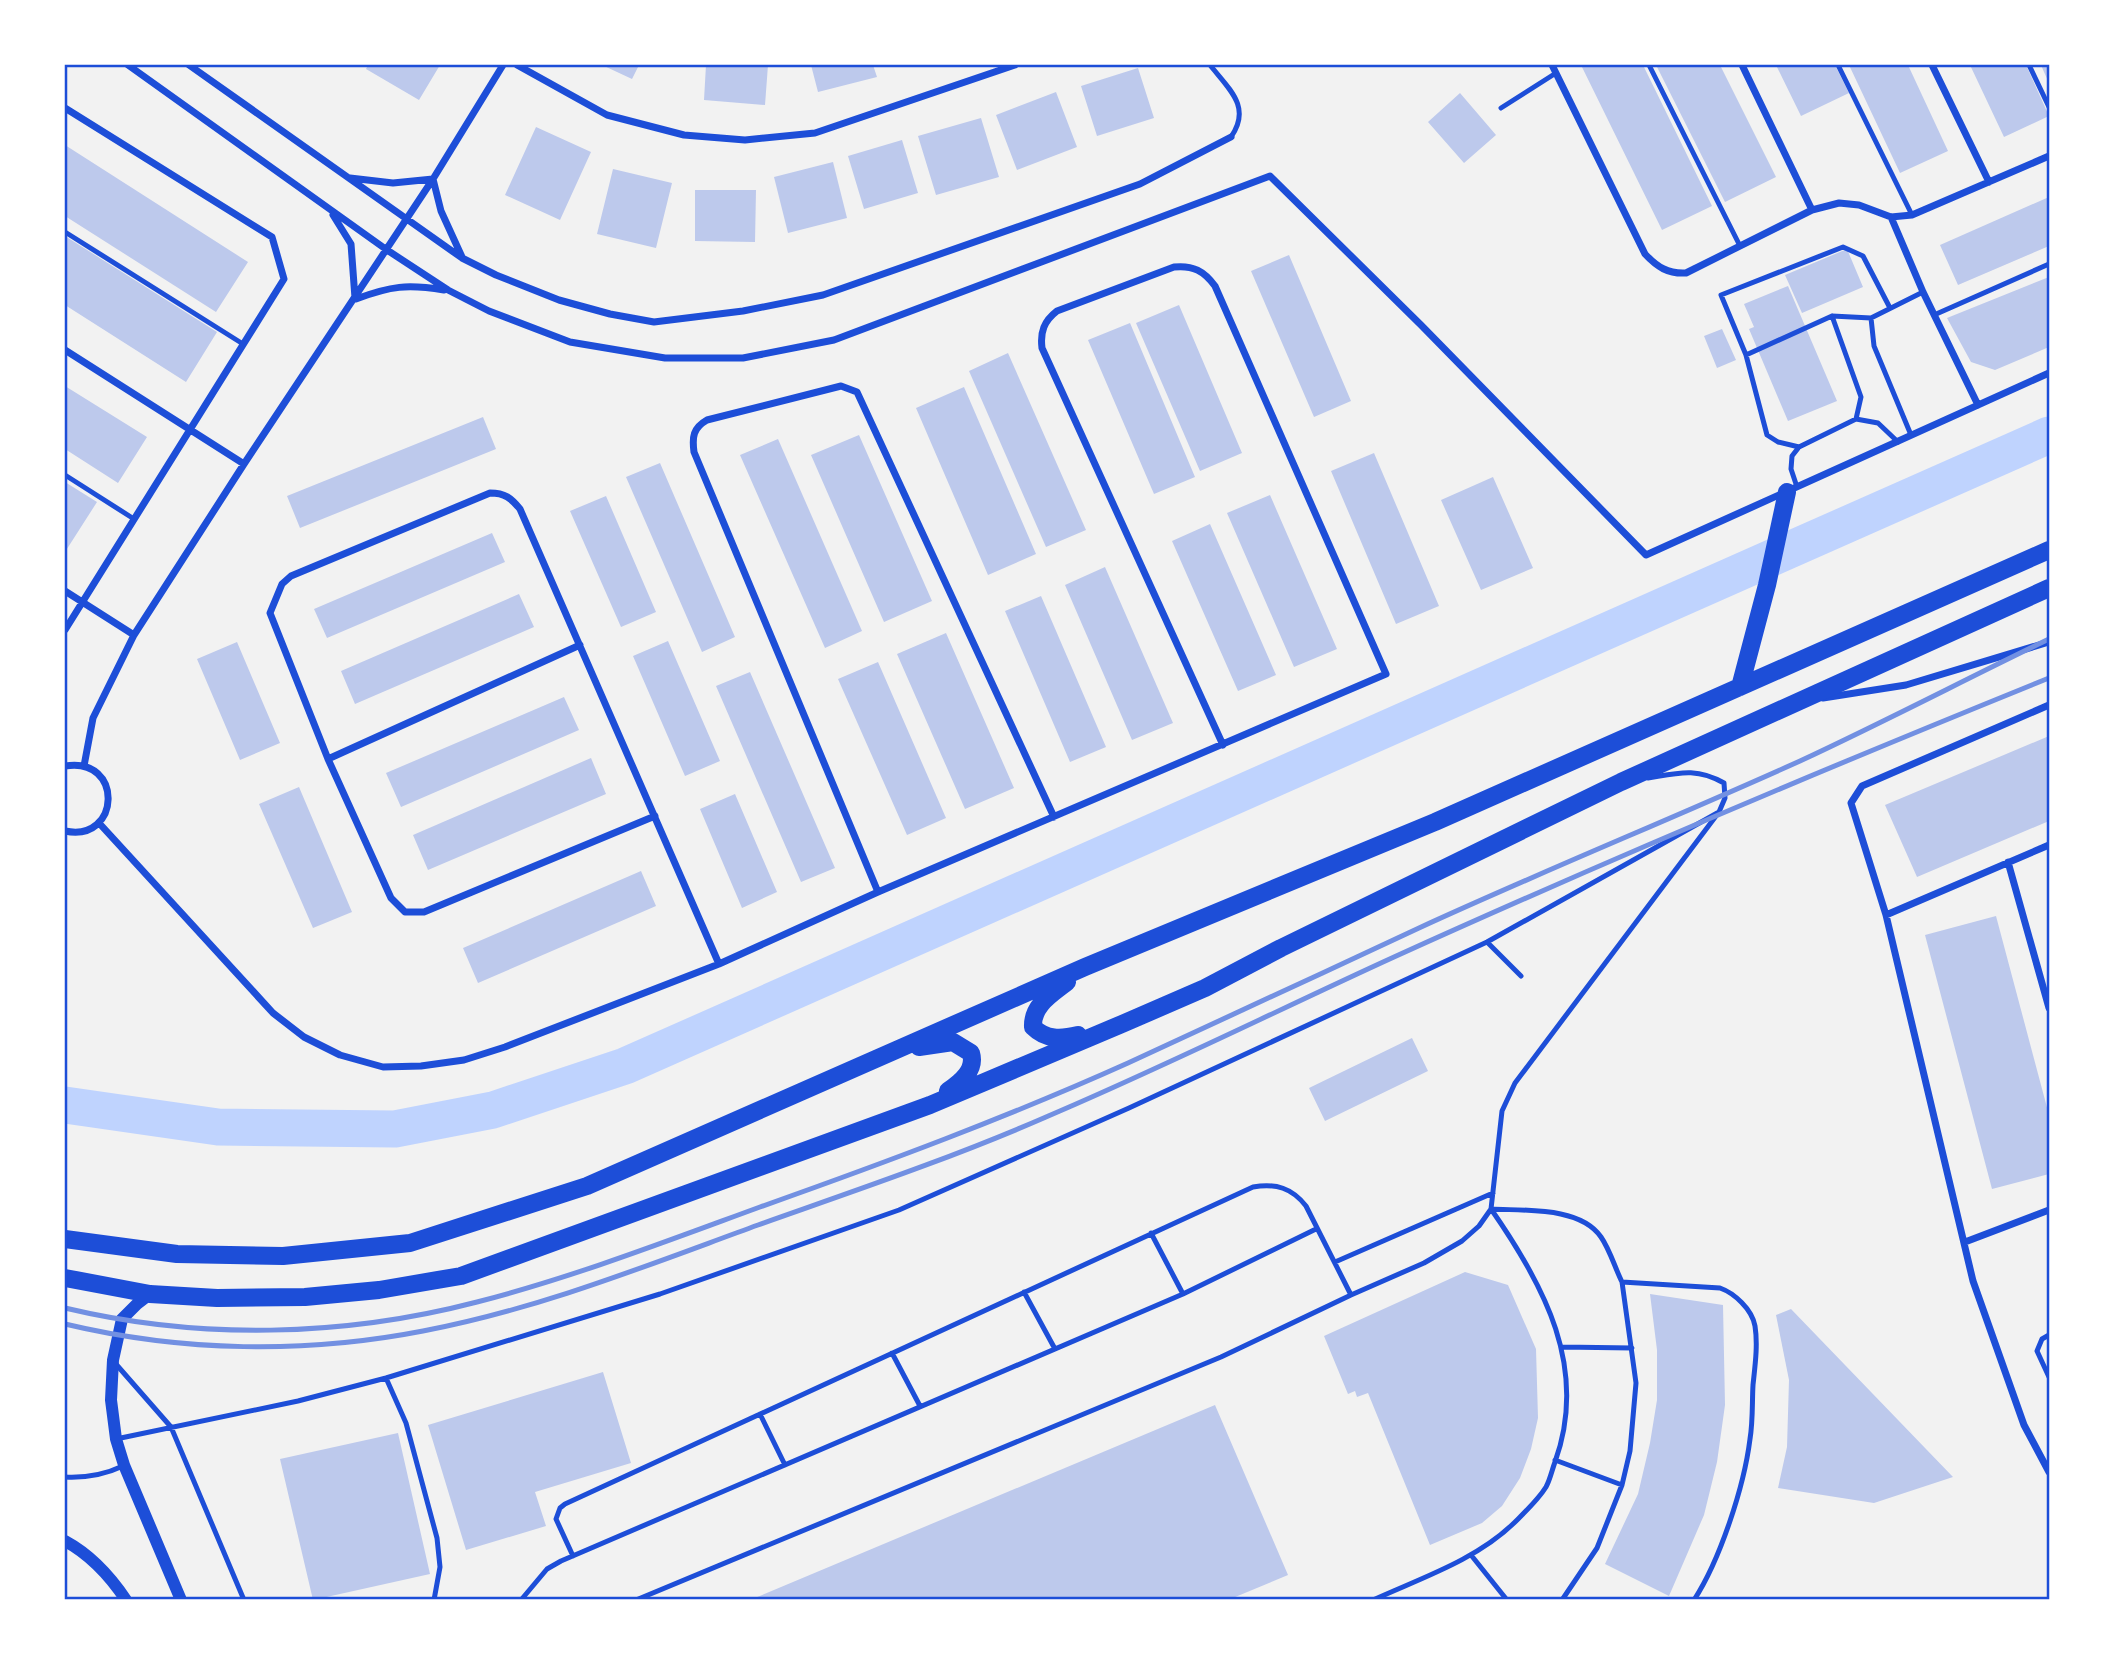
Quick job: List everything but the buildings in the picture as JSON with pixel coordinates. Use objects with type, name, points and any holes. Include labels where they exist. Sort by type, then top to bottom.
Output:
[{"type":"main road","points":[[1740,687],[1781,519],[1792,489]]},
{"type":"main road","points":[[65,1239],[177,1254],[283,1256],[410,1243],[587,1186],[1085,967],[1435,822],[2047,551]]},
{"type":"main road","points":[[65,1278],[150,1294],[217,1298],[305,1297],[379,1290],[461,1276],[930,1105],[1205,988],[1281,948],[1621,782],[2049,587]]},
{"type":"main road","points":[[1085,967],[1043,1001],[1034,1013],[1033,1027],[1046,1037],[1063,1039],[1122,1024]]},
{"type":"main road","points":[[888,1053],[953,1042],[971,1053],[974,1061],[971,1070],[957,1085],[930,1105]]},
{"type":"street","points":[[128,65],[387,250],[448,290],[489,311],[570,342],[665,358],[743,358],[834,340],[1270,176],[1421,325],[1646,555],[2049,373]]},
{"type":"street","points":[[189,65],[462,258],[559,300],[610,314],[654,322],[743,311],[823,296],[1140,184],[1231,137]]},
{"type":"street","points":[[84,766],[93,718],[134,635],[433,179],[503,65]]},
{"type":"street","points":[[517,65],[607,115],[684,135],[745,140],[815,133],[1015,65]]},
{"type":"street","points":[[1552,65],[1645,254],[1665,270],[1675,274],[1686,273],[1812,210],[1839,203],[1858,205],[1891,217],[1912,215],[2049,156]]},
{"type":"street","points":[[1742,65],[1812,210]]},
{"type":"street","points":[[1932,65],[1989,182]]},
{"type":"street","points":[[65,108],[272,237],[284,279],[65,630]]},
{"type":"street","points":[[347,177],[393,183],[433,179]]},
{"type":"street","points":[[433,179],[441,211],[462,258]]},
{"type":"street","points":[[325,205],[341,225],[351,244],[355,299]]},
{"type":"street","points":[[1891,217],[1923,292],[1978,405]]},
{"type":"street","points":[[99,823],[273,1013],[304,1037],[340,1055],[383,1067],[421,1066],[464,1060],[505,1047],[719,964],[878,892],[1223,745],[1386,674],[1215,286],[1199,270],[1185,266],[1174,267],[1057,311],[1048,318],[1042,328],[1042,348],[1223,745]]},
{"type":"street","points":[[355,299],[384,289],[413,285],[448,290]]},
{"type":"street","points":[[65,350],[244,464]]},
{"type":"street","points":[[878,892],[694,452],[692,439],[697,426],[707,420],[841,386],[856,392],[1054,817]]},
{"type":"street","points":[[655,816],[424,912],[405,912],[396,906],[391,898],[328,759],[270,613],[282,584],[291,576],[490,493],[503,493],[520,509],[655,816],[719,964]]},
{"type":"street","points":[[65,591],[134,635]]},
{"type":"street","points":[[1799,701],[1906,685],[2049,642]]},
{"type":"street","points":[[328,759],[580,645]]},
{"type":"street","points":[[2049,705],[1862,786],[1853,796],[1851,809],[1886,915],[1973,1281],[2024,1425],[2049,1472]]},
{"type":"street","points":[[65,766],[84,766],[101,777],[109,795],[108,806],[99,823],[78,832],[65,831]]},
{"type":"street","points":[[1886,915],[2049,845]]},
{"type":"street","points":[[2008,862],[2049,1008]]},
{"type":"street","points":[[1965,1242],[2049,1210]]},
{"type":"street","points":[[150,1294],[122,1319],[113,1360],[111,1400],[116,1439],[124,1465],[181,1600]]},
{"type":"street","points":[[65,1541],[79,1548],[109,1576],[126,1600]]},
{"type":"lane","points":[[1210,65],[1238,104],[1241,116],[1231,137]]},
{"type":"lane","points":[[1649,65],[1740,246]]},
{"type":"lane","points":[[1838,65],[1912,215]]},
{"type":"lane","points":[[2029,65],[2049,107]]},
{"type":"lane","points":[[1501,108],[1556,73]]},
{"type":"lane","points":[[65,232],[243,344]]},
{"type":"lane","points":[[1799,447],[1778,442],[1768,435],[1746,355],[1721,295],[1843,247],[1863,256],[1889,308]]},
{"type":"lane","points":[[1934,315],[2049,264]]},
{"type":"lane","points":[[1746,355],[1832,316],[1871,318],[1923,292]]},
{"type":"lane","points":[[1832,316],[1861,397],[1856,419]]},
{"type":"lane","points":[[1871,318],[1874,345],[1911,435]]},
{"type":"lane","points":[[1792,489],[1792,456],[1799,447],[1856,419],[1878,423],[1898,442]]},
{"type":"lane","points":[[65,475],[134,519]]},
{"type":"lane","points":[[636,1600],[1221,1357],[1424,1263],[1462,1241],[1479,1226],[1491,1209],[1502,1111],[1515,1083],[1719,812],[1725,797],[1724,783],[1710,775],[1692,771],[1621,782]]},
{"type":"lane","points":[[116,1439],[298,1401],[386,1378],[660,1294],[899,1210],[1129,1108],[1487,942],[1719,812]]},
{"type":"lane","points":[[1487,942],[1521,976]]},
{"type":"lane","points":[[573,1556],[558,1525],[557,1513],[560,1508],[1254,1187],[1269,1184],[1286,1188],[1306,1206],[1351,1295]]},
{"type":"lane","points":[[1335,1262],[1493,1193]]},
{"type":"lane","points":[[1491,1209],[1561,1213],[1580,1220],[1600,1235],[1622,1282],[1636,1383],[1630,1451],[1622,1485],[1597,1548],[1562,1600]]},
{"type":"lane","points":[[1373,1600],[1471,1555],[1512,1525],[1545,1487],[1564,1436],[1568,1383],[1562,1347],[1534,1274],[1491,1209]]},
{"type":"lane","points":[[521,1600],[547,1569],[573,1556],[1183,1294],[1317,1229]]},
{"type":"lane","points":[[1151,1233],[1183,1294]]},
{"type":"lane","points":[[1622,1282],[1720,1288],[1730,1292],[1739,1301],[1755,1325],[1751,1437],[1743,1476],[1718,1550],[1694,1600]]},
{"type":"lane","points":[[1024,1292],[1055,1349]]},
{"type":"lane","points":[[2049,1335],[2042,1339],[2037,1351],[2049,1377]]},
{"type":"lane","points":[[1562,1347],[1632,1348]]},
{"type":"lane","points":[[891,1353],[920,1406]]},
{"type":"lane","points":[[113,1360],[171,1427],[244,1600]]},
{"type":"lane","points":[[386,1378],[406,1423],[437,1538],[440,1567],[434,1600]]},
{"type":"lane","points":[[760,1414],[785,1465]]},
{"type":"lane","points":[[1555,1460],[1622,1485]]},
{"type":"lane","points":[[65,1477],[109,1473],[124,1465]]},
{"type":"lane","points":[[1471,1555],[1507,1600]]},
{"type":"waterway","points":[[65,1105],[218,1127],[395,1129],[493,1110],[625,1066],[2049,435]]},
{"type":"railway","points":[[65,1308],[167,1325],[219,1329],[323,1328],[426,1314],[585,1270],[899,1156],[1083,1083],[1466,907],[1800,761],[2049,639]]},
{"type":"railway","points":[[65,1324],[199,1345],[244,1347],[334,1344],[466,1322],[593,1285],[903,1174],[1011,1132],[1557,885],[2049,678]]}]
